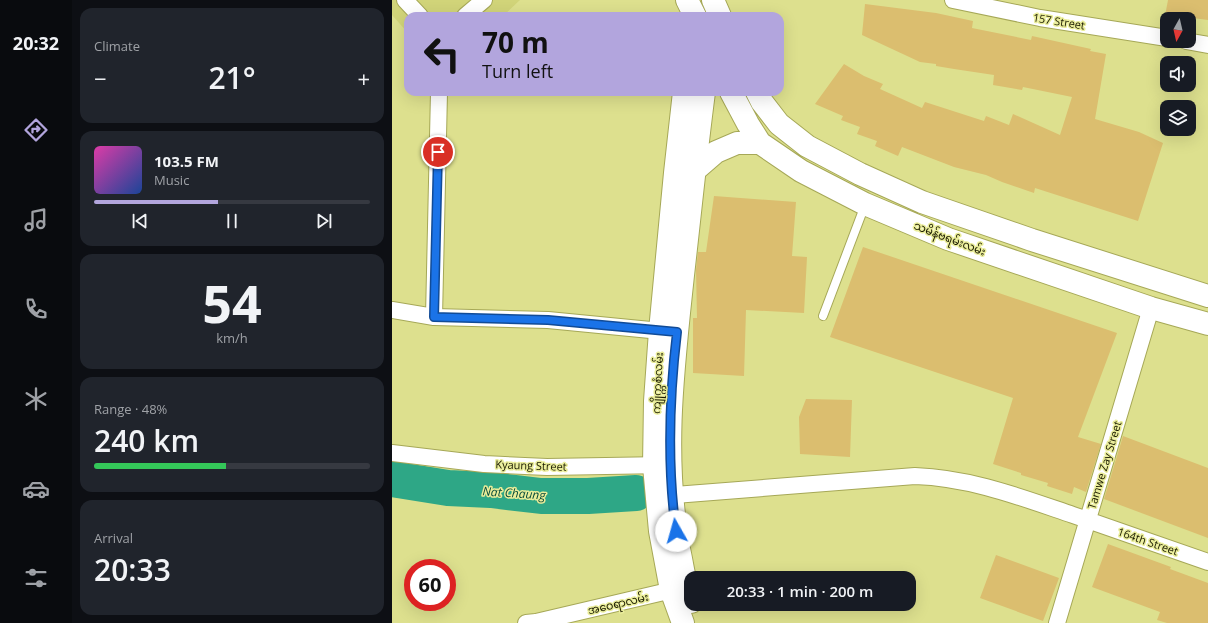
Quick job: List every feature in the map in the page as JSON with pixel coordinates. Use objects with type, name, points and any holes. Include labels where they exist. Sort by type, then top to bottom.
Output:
[{"type":"main road","points":[[696,10],[712,0],[718,12]]},
{"type":"main road","name":"ကျိုက္ကစံလမ်း","points":[[668,332],[675,173],[684,96]]},
{"type":"main road","name":"ကျိုက္ကစံလမ်း","points":[[684,593],[660,531],[664,495],[655,401],[668,332],[694,171],[703,96]]},
{"type":"main road","name":"သမိန်ဗရမ်းလမ်း","points":[[734,96],[748,124],[760,143],[801,171],[866,204],[948,239],[1152,308],[1208,324]]},
{"type":"main road","points":[[759,96],[779,124],[807,146],[860,174],[922,202],[1032,240],[1208,296]]},
{"type":"main road","points":[[694,171],[716,152],[737,143],[760,143]]},
{"type":"main road","points":[[1128,300],[1139,273]]},
{"type":"main road","name":"ကျိုက္ကစံလမ်း","points":[[683,623],[684,610]]},
{"type":"main road","name":"ကျိုက္ကစံလမ်း","points":[[692,611],[698,623]]},
{"type":"street","points":[[405,0],[416,12]]},
{"type":"street","points":[[470,12],[484,0]]},
{"type":"street","name":"157 Street","points":[[953,0],[1040,18],[1160,37]]},
{"type":"street","points":[[1196,42],[1208,44]]},
{"type":"street","points":[[434,317],[439,96]]},
{"type":"street","name":"Tamwe Zay Street","points":[[1057,623],[1152,308]]},
{"type":"street","points":[[392,310],[434,317],[548,320],[668,332]]},
{"type":"street","name":"Kyaung Street","points":[[392,453],[491,464],[546,467],[662,465]]},
{"type":"street","name":"164th Street","points":[[664,495],[915,476],[935,477],[957,480],[1007,492],[1208,562]]},
{"type":"street","name":"အဝေရာလမ်း","points":[[526,623],[684,596]]},
{"type":"lane","points":[[823,316],[866,204]]},
{"type":"shaded area","points":[[392,0],[520,0],[507,12],[404,12],[404,28],[392,15]]},
{"type":"building","points":[[1168,0],[1208,0],[1208,20],[1196,18],[1196,12],[1166,12]]},
{"type":"building","points":[[865,4],[936,13],[973,21],[972,28],[1031,40],[1032,36],[1091,49],[1090,51],[1106,54],[1095,119],[1139,132],[1163,143],[1138,221],[1035,188],[1034,193],[986,175],[954,167],[902,147],[898,156],[875,146],[877,141],[857,134],[860,127],[841,120],[843,116],[815,104],[844,64],[864,76],[883,84],[880,89],[922,108],[925,102],[984,121],[986,116],[1009,125],[1013,114],[1060,135],[1072,97],[1023,87],[1022,90],[993,85],[994,75],[920,62],[862,35]]},
{"type":"building","points":[[714,196],[796,202],[792,256],[807,257],[804,313],[746,310],[744,376],[693,373],[693,318],[697,318],[696,270],[698,252],[706,252]]},
{"type":"building","points":[[863,247],[1117,333],[1078,437],[1101,444],[1086,492],[1074,487],[1072,494],[1047,486],[1048,483],[1021,475],[1021,473],[993,464],[1013,398],[830,337]]},
{"type":"building","points":[[806,399],[852,400],[850,457],[800,454],[799,417]]},
{"type":"building","points":[[1123,436],[1208,468],[1208,538],[1104,499]]},
{"type":"building","points":[[1108,544],[1171,567],[1170,569],[1208,583],[1208,623],[1167,623],[1157,620],[1160,612],[1092,587]]},
{"type":"building","points":[[996,555],[1059,578],[1043,621],[980,598]]},
{"type":"waterway","name":"Nat Chaung","points":[[392,479],[448,488],[491,490],[541,496],[588,496],[636,493]]},
{"type":"route","points":[[438,152],[434,317],[548,320],[677,332],[673,367],[670,430],[672,494],[676,531]]}]
